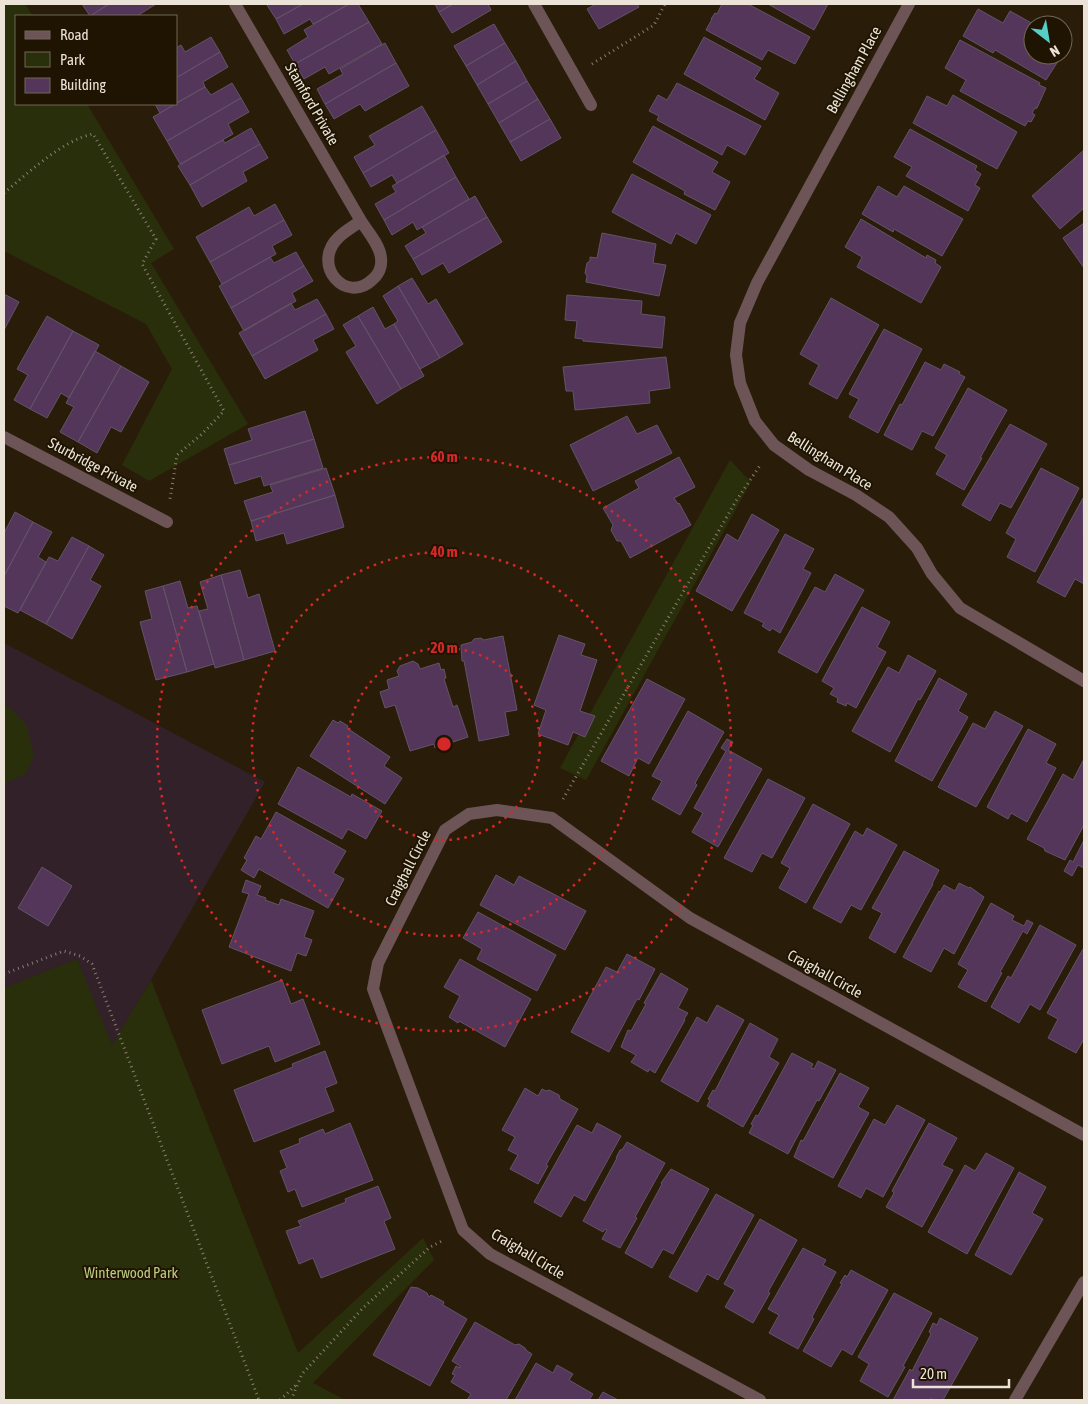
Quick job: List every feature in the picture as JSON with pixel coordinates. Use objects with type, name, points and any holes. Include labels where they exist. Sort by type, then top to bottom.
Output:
[{"type":"street","name":"Stamford Private","points":[[235,4],[379,249],[381,266],[378,274],[372,281],[356,287],[347,286],[339,283],[332,276],[328,259],[330,250],[338,238],[361,221]]},
{"type":"street","points":[[534,4],[591,105]]},
{"type":"street","name":"Bellingham Place","points":[[910,4],[757,283],[740,322],[736,355],[740,383],[755,421],[774,445],[809,470],[856,495],[889,517],[917,548],[932,574],[960,608],[1084,681]]},
{"type":"street","name":"Sturbridge Private","points":[[4,437],[166,522]]},
{"type":"street","name":"Craighall Circle","points":[[760,1400],[490,1254],[463,1230],[373,989],[378,963],[445,830],[469,814],[497,810],[552,818],[690,918],[1084,1135]]},
{"type":"street","points":[[1015,1400],[1084,1282]]},
{"type":"path","points":[[574,76],[654,25],[665,4]]},
{"type":"path","points":[[4,193],[41,163],[79,137],[92,134],[156,238],[142,264],[224,411],[202,434],[177,455],[166,522]]},
{"type":"path","points":[[552,818],[736,501],[774,445]]},
{"type":"path","points":[[4,974],[64,952],[80,956],[92,964],[259,1400]]},
{"type":"path","points":[[292,1400],[302,1374],[362,1308],[430,1247],[463,1230]]},
{"type":"path","points":[[280,1400],[298,1383]]},
{"type":"shaded area","points":[[4,643],[265,782],[151,980],[4,1227]]},
{"type":"green space","points":[[4,4],[25,4],[32,15],[15,15],[15,105],[88,105],[174,249],[151,263],[248,424],[149,481],[122,465],[172,369],[146,324],[4,251]]},
{"type":"green space","points":[[730,460],[751,482],[586,780],[560,768]]},
{"type":"green space","points":[[4,705],[9,707],[26,724],[34,755],[26,774],[4,784]]},
{"type":"green space","name":"Winterwood Park","points":[[77,959],[112,1045],[151,980],[298,1353],[423,1238],[434,1260],[313,1383],[345,1400],[4,1400],[4,988]]},
{"type":"building","points":[[82,4],[109,4],[92,15],[89,15]]},
{"type":"building","points":[[109,4],[156,4],[139,15],[92,15]]},
{"type":"building","points":[[303,4],[276,19],[267,5]]},
{"type":"building","points":[[303,4],[349,4],[313,24],[310,19],[284,34],[276,19]]},
{"type":"building","points":[[349,4],[358,4],[369,22],[295,64],[287,50],[308,37],[304,30]]},
{"type":"building","points":[[435,4],[453,4],[439,12]]},
{"type":"building","points":[[453,4],[488,4],[491,10],[452,33],[439,12]]},
{"type":"building","points":[[596,4],[637,4],[639,7],[599,29],[587,9]]},
{"type":"building","points":[[722,4],[748,4],[810,37],[795,64],[768,50],[762,60],[706,30],[711,19],[715,13],[717,14]]},
{"type":"building","points":[[768,4],[828,4],[814,30]]},
{"type":"building","points":[[978,9],[1003,23],[1010,11],[1023,18],[1023,65],[1056,65],[1046,80],[995,50],[993,53],[963,36]]},
{"type":"building","points":[[369,22],[382,44],[329,74],[325,67],[304,79],[295,64]]},
{"type":"building","points":[[494,24],[505,43],[466,66],[454,46]]},
{"type":"building","points":[[211,37],[220,52],[178,77],[178,47],[181,45],[185,52]]},
{"type":"building","points":[[704,37],[761,68],[754,79],[779,93],[765,120],[684,74]]},
{"type":"building","points":[[960,40],[1046,88],[1037,108],[1032,113],[1035,115],[1031,122],[1028,121],[1025,126],[960,91],[966,80],[945,68]]},
{"type":"building","points":[[385,43],[396,63],[325,104],[317,89],[343,74],[340,69]]},
{"type":"building","points":[[505,43],[516,61],[477,85],[466,66]]},
{"type":"building","points":[[220,52],[228,67],[203,82],[205,87],[178,102],[178,77]]},
{"type":"building","points":[[516,61],[527,81],[488,104],[477,85]]},
{"type":"building","points":[[396,63],[409,86],[365,111],[360,104],[334,119],[325,104]]},
{"type":"building","points":[[527,81],[538,99],[499,123],[488,104]]},
{"type":"building","points":[[232,83],[241,98],[167,141],[153,117],[174,105],[178,105],[178,103],[205,87],[211,95]]},
{"type":"building","points":[[677,83],[761,126],[745,155],[727,145],[722,155],[657,120],[659,116],[649,111],[658,95],[667,100]]},
{"type":"building","points":[[953,95],[1017,132],[997,169],[913,123],[927,96],[947,106]]},
{"type":"building","points":[[241,98],[249,112],[228,124],[233,134],[180,164],[167,141]]},
{"type":"building","points":[[538,99],[550,119],[510,142],[499,123]]},
{"type":"building","points":[[156,105],[173,105],[160,113]]},
{"type":"building","points":[[422,106],[436,130],[363,173],[354,157],[375,145],[369,136]]},
{"type":"building","points":[[550,119],[561,138],[521,161],[510,142]]},
{"type":"building","points":[[653,126],[718,162],[712,172],[730,182],[715,210],[684,194],[685,191],[633,162]]},
{"type":"building","points":[[251,128],[260,144],[190,185],[178,166],[223,140],[225,143]]},
{"type":"building","points":[[910,129],[977,166],[975,170],[981,174],[975,185],[980,188],[968,211],[906,176],[912,167],[894,157]]},
{"type":"building","points":[[436,130],[449,153],[397,183],[392,175],[371,187],[363,173]]},
{"type":"building","points":[[260,144],[268,158],[243,172],[247,181],[202,207],[190,185]]},
{"type":"building","points":[[1084,150],[1084,208],[1060,229],[1032,196]]},
{"type":"building","points":[[444,155],[456,177],[384,220],[375,204],[396,192],[392,186]]},
{"type":"building","points":[[632,174],[711,215],[696,244],[676,233],[671,244],[612,212]]},
{"type":"building","points":[[456,177],[469,199],[417,230],[413,222],[392,235],[384,220]]},
{"type":"building","points":[[878,186],[897,197],[904,186],[963,219],[942,256],[894,229],[893,232],[862,214]]},
{"type":"building","points":[[475,196],[487,217],[413,259],[405,246],[426,233],[422,227]]},
{"type":"building","points":[[275,204],[284,220],[210,262],[196,237],[249,207],[254,216]]},
{"type":"building","points":[[487,217],[502,242],[449,273],[443,263],[422,275],[413,259]]},
{"type":"building","points":[[861,219],[926,258],[927,255],[936,260],[935,263],[941,267],[921,303],[857,267],[862,257],[845,247]]},
{"type":"building","points":[[284,220],[292,235],[272,246],[276,254],[222,284],[210,262]]},
{"type":"building","points":[[1084,223],[1084,268],[1063,238]]},
{"type":"building","points":[[602,233],[656,244],[653,263],[666,265],[659,296],[586,282],[587,263],[590,261],[590,257],[597,258]]},
{"type":"building","points":[[296,252],[304,266],[231,308],[219,286],[270,257],[274,263]]},
{"type":"building","points":[[304,266],[313,281],[292,293],[296,301],[244,331],[231,308]]},
{"type":"building","points":[[412,278],[428,304],[436,299],[463,344],[440,358],[398,286]]},
{"type":"building","points":[[398,286],[440,358],[420,369],[394,324],[398,321],[383,296]]},
{"type":"building","points":[[4,294],[19,302],[4,330]]},
{"type":"building","points":[[567,295],[642,301],[641,314],[665,317],[662,348],[583,341],[583,339],[575,338],[577,321],[565,320]]},
{"type":"building","points":[[831,298],[879,325],[837,399],[809,384],[819,365],[800,354]]},
{"type":"building","points":[[317,299],[326,314],[252,356],[239,333],[291,303],[295,310]]},
{"type":"building","points":[[373,307],[385,329],[394,324],[424,376],[401,389],[358,316]]},
{"type":"building","points":[[326,314],[334,329],[313,340],[318,350],[265,379],[252,356]]},
{"type":"building","points":[[47,316],[73,331],[30,409],[14,400],[28,375],[17,369]]},
{"type":"building","points":[[358,316],[401,389],[377,404],[346,352],[356,346],[343,325]]},
{"type":"building","points":[[884,329],[922,349],[878,433],[849,417],[859,399],[849,394]]},
{"type":"building","points":[[73,331],[99,345],[69,398],[61,393],[47,418],[30,409]]},
{"type":"building","points":[[95,351],[121,366],[78,442],[60,432],[74,407],[66,403]]},
{"type":"building","points":[[666,357],[670,388],[649,391],[650,403],[575,410],[573,391],[566,391],[563,367]]},
{"type":"building","points":[[925,362],[941,370],[944,364],[960,372],[959,374],[965,377],[933,436],[922,431],[912,450],[884,435]]},
{"type":"building","points":[[121,366],[149,382],[121,432],[111,427],[97,453],[78,442]]},
{"type":"building","points":[[968,388],[1007,410],[964,490],[936,474],[947,455],[935,448]]},
{"type":"building","points":[[305,411],[314,439],[229,465],[224,449],[252,440],[248,429]]},
{"type":"building","points":[[627,416],[637,434],[657,425],[672,453],[593,491],[570,445]]},
{"type":"building","points":[[1010,424],[1047,444],[1011,508],[1000,503],[990,521],[962,505]]},
{"type":"building","points":[[314,439],[323,468],[264,486],[261,476],[235,484],[229,465]]},
{"type":"building","points":[[679,457],[695,487],[674,498],[679,503],[691,525],[630,558],[621,541],[617,541],[611,530],[613,525],[603,508],[639,488],[635,481]]},
{"type":"building","points":[[326,468],[335,495],[251,521],[244,501],[273,492],[270,485]]},
{"type":"building","points":[[1041,468],[1079,488],[1035,572],[1007,557],[1016,539],[1006,533]]},
{"type":"building","points":[[335,495],[344,527],[287,544],[284,533],[256,541],[251,521]]},
{"type":"building","points":[[1083,498],[1084,584],[1075,579],[1065,597],[1037,582]]},
{"type":"building","points":[[15,512],[33,522],[4,576],[4,533]]},
{"type":"building","points":[[752,514],[779,530],[732,611],[696,591],[727,534],[738,541]]},
{"type":"building","points":[[33,522],[52,532],[38,557],[46,562],[18,613],[4,606],[4,576]]},
{"type":"building","points":[[785,534],[814,549],[803,569],[811,573],[780,633],[772,628],[770,631],[762,626],[764,623],[744,613]]},
{"type":"building","points":[[72,537],[89,546],[46,624],[20,610],[49,557],[58,561]]},
{"type":"building","points":[[89,546],[104,555],[90,580],[101,586],[72,639],[46,624]]},
{"type":"building","points":[[240,570],[248,598],[259,594],[275,651],[244,660],[221,575]]},
{"type":"building","points":[[835,574],[864,590],[817,673],[778,652],[815,587],[825,592]]},
{"type":"building","points":[[221,575],[244,660],[215,668],[199,611],[208,609],[200,582]]},
{"type":"building","points":[[180,581],[188,608],[197,606],[214,664],[187,672],[163,586]]},
{"type":"building","points":[[163,586],[187,672],[156,680],[140,622],[152,619],[145,591]]},
{"type":"building","points":[[862,607],[890,622],[877,647],[886,652],[856,708],[847,703],[846,706],[837,702],[838,698],[830,694],[834,688],[822,681]]},
{"type":"building","points":[[559,635],[585,644],[581,655],[597,660],[580,711],[595,716],[585,737],[573,732],[568,745],[538,734],[546,710],[534,705]]},
{"type":"building","points":[[503,636],[517,710],[505,712],[509,735],[479,741],[464,661],[462,661],[461,645],[472,642],[474,639],[481,638],[484,640]]},
{"type":"building","points":[[908,655],[936,671],[920,700],[918,699],[890,752],[852,731],[888,667],[899,673]]},
{"type":"building","points":[[413,661],[418,664],[420,669],[439,663],[441,670],[444,669],[446,678],[444,679],[453,707],[457,705],[468,737],[435,748],[434,744],[410,751],[395,705],[385,708],[380,692],[389,689],[387,680],[399,676],[397,671],[400,666]]},
{"type":"building","points":[[939,678],[967,694],[958,711],[968,717],[932,781],[895,761]]},
{"type":"building","points":[[647,679],[685,699],[649,764],[638,758],[629,776],[601,761]]},
{"type":"building","points":[[688,711],[724,732],[695,783],[697,785],[680,815],[652,799],[662,781],[652,776]]},
{"type":"building","points":[[995,711],[1023,726],[976,807],[938,787],[973,723],[985,729]]},
{"type":"building","points":[[333,720],[338,723],[340,721],[348,726],[347,728],[390,757],[384,766],[402,778],[385,804],[310,756]]},
{"type":"building","points":[[1028,729],[1056,744],[1046,763],[1056,768],[1027,822],[1011,813],[1008,819],[987,807]]},
{"type":"building","points":[[727,739],[733,742],[728,750],[762,769],[718,847],[692,832],[703,813],[694,808],[726,751],[721,748]]},
{"type":"building","points":[[1084,759],[1084,825],[1065,860],[1045,851],[1044,848],[1027,839],[1063,774],[1073,780]]},
{"type":"building","points":[[298,767],[351,797],[352,794],[382,811],[366,839],[348,829],[342,839],[278,804]]},
{"type":"building","points":[[768,779],[805,798],[772,858],[762,853],[752,872],[724,858]]},
{"type":"building","points":[[813,804],[850,824],[806,903],[779,888],[790,868],[781,863]]},
{"type":"building","points":[[276,812],[346,851],[333,873],[344,879],[328,908],[259,869],[254,878],[241,870],[247,860],[244,858],[256,836],[261,839]]},
{"type":"building","points":[[867,828],[897,845],[861,910],[851,905],[841,923],[813,908],[855,831],[863,836]]},
{"type":"building","points":[[1084,840],[1084,868],[1078,865],[1072,876],[1064,871],[1070,860],[1073,862]]},
{"type":"building","points":[[904,851],[939,870],[895,953],[869,938],[882,913],[872,908]]},
{"type":"building","points":[[42,867],[72,886],[48,926],[18,908]]},
{"type":"building","points":[[496,875],[514,885],[519,876],[586,911],[565,950],[480,905]]},
{"type":"building","points":[[246,880],[261,886],[257,895],[266,898],[265,900],[279,905],[281,899],[314,911],[304,937],[312,940],[306,956],[297,953],[291,971],[229,947],[249,894],[242,892]]},
{"type":"building","points":[[959,883],[970,887],[984,897],[954,954],[944,948],[931,972],[903,957],[939,891],[944,885],[955,891]]},
{"type":"building","points":[[991,903],[1014,916],[1012,920],[1024,926],[1027,920],[1033,923],[1027,934],[1023,931],[986,1002],[958,987],[968,970],[958,964]]},
{"type":"building","points":[[478,912],[556,955],[537,991],[477,959],[482,949],[463,938]]},
{"type":"building","points":[[1040,925],[1076,945],[1040,1010],[1030,1004],[1019,1023],[991,1007],[1008,976],[1011,978]]},
{"type":"building","points":[[1083,949],[1084,1039],[1076,1053],[1048,1038],[1058,1019],[1047,1013]]},
{"type":"building","points":[[627,954],[655,969],[609,1052],[571,1032],[606,967],[617,972]]},
{"type":"building","points":[[460,959],[531,999],[505,1047],[449,1017],[460,996],[444,987]]},
{"type":"building","points":[[661,973],[688,989],[678,1008],[688,1013],[655,1073],[649,1069],[648,1072],[631,1062],[636,1055],[621,1047],[628,1030],[631,1031]]},
{"type":"building","points":[[282,980],[291,1004],[303,999],[320,1044],[275,1062],[269,1046],[222,1064],[202,1010]]},
{"type":"building","points":[[717,1005],[744,1020],[698,1102],[661,1081],[697,1017],[707,1023]]},
{"type":"building","points":[[750,1023],[778,1039],[769,1057],[779,1063],[743,1127],[707,1106],[710,1100],[708,1099],[713,1090],[715,1091]]},
{"type":"building","points":[[325,1051],[337,1083],[325,1088],[334,1111],[254,1142],[234,1090],[293,1067],[292,1064]]},
{"type":"building","points":[[792,1053],[813,1064],[811,1068],[814,1069],[818,1061],[836,1070],[819,1101],[817,1100],[788,1154],[749,1133],[753,1125],[751,1124],[756,1115],[758,1116]]},
{"type":"building","points":[[840,1073],[869,1088],[858,1107],[869,1113],[833,1178],[794,1157],[801,1140],[803,1141]]},
{"type":"building","points":[[525,1088],[538,1096],[542,1089],[549,1090],[578,1109],[546,1165],[548,1166],[538,1184],[510,1169],[518,1155],[508,1150],[515,1137],[502,1130]]},
{"type":"building","points":[[897,1105],[925,1120],[883,1197],[866,1188],[861,1198],[838,1186],[874,1119],[885,1125]]},
{"type":"building","points":[[350,1123],[373,1180],[302,1207],[295,1189],[288,1192],[280,1171],[287,1168],[280,1151],[300,1143],[299,1139],[323,1129],[325,1134]]},
{"type":"building","points":[[597,1123],[621,1136],[585,1201],[574,1195],[561,1217],[534,1202],[577,1125],[592,1133]]},
{"type":"building","points":[[929,1123],[957,1138],[942,1165],[953,1170],[922,1227],[886,1207],[894,1193],[892,1191]]},
{"type":"building","points":[[627,1142],[665,1163],[620,1248],[602,1239],[607,1230],[605,1229],[603,1232],[583,1221],[620,1150],[622,1150]]},
{"type":"building","points":[[986,1153],[1014,1168],[967,1254],[928,1232],[965,1165],[975,1171]]},
{"type":"building","points":[[671,1169],[709,1189],[673,1254],[663,1249],[652,1268],[625,1253],[661,1183]]},
{"type":"building","points":[[1019,1172],[1046,1187],[1032,1213],[1043,1219],[1011,1275],[975,1255]]},
{"type":"building","points":[[378,1186],[391,1218],[384,1221],[395,1249],[321,1278],[313,1258],[299,1264],[286,1231],[301,1226],[298,1221],[346,1202],[345,1199]]},
{"type":"building","points":[[716,1194],[754,1215],[718,1280],[707,1274],[697,1292],[669,1277]]},
{"type":"building","points":[[760,1219],[797,1240],[753,1323],[725,1307],[735,1290],[724,1284]]},
{"type":"building","points":[[803,1248],[826,1260],[823,1265],[836,1272],[812,1317],[814,1319],[798,1349],[769,1333],[779,1315],[768,1309]]},
{"type":"building","points":[[851,1270],[888,1290],[852,1355],[842,1349],[831,1367],[803,1351],[842,1284],[840,1283]]},
{"type":"building","points":[[411,1287],[418,1288],[427,1293],[429,1297],[431,1295],[444,1302],[443,1305],[467,1319],[430,1386],[373,1355]]},
{"type":"building","points":[[894,1293],[932,1313],[888,1397],[860,1381],[869,1364],[858,1357]]},
{"type":"building","points":[[940,1318],[978,1338],[943,1400],[931,1398],[930,1400],[893,1400],[910,1369],[912,1371],[931,1334],[929,1332],[933,1323],[937,1325]]},
{"type":"building","points":[[475,1322],[515,1345],[519,1344],[532,1354],[506,1400],[467,1400],[471,1394],[451,1382],[455,1375],[452,1374],[456,1366],[460,1368],[460,1366],[452,1361]]},
{"type":"building","points":[[536,1363],[553,1373],[557,1365],[573,1374],[569,1380],[593,1394],[589,1400],[515,1400]]},
{"type":"building","points":[[603,1392],[618,1400],[598,1400]]}]
